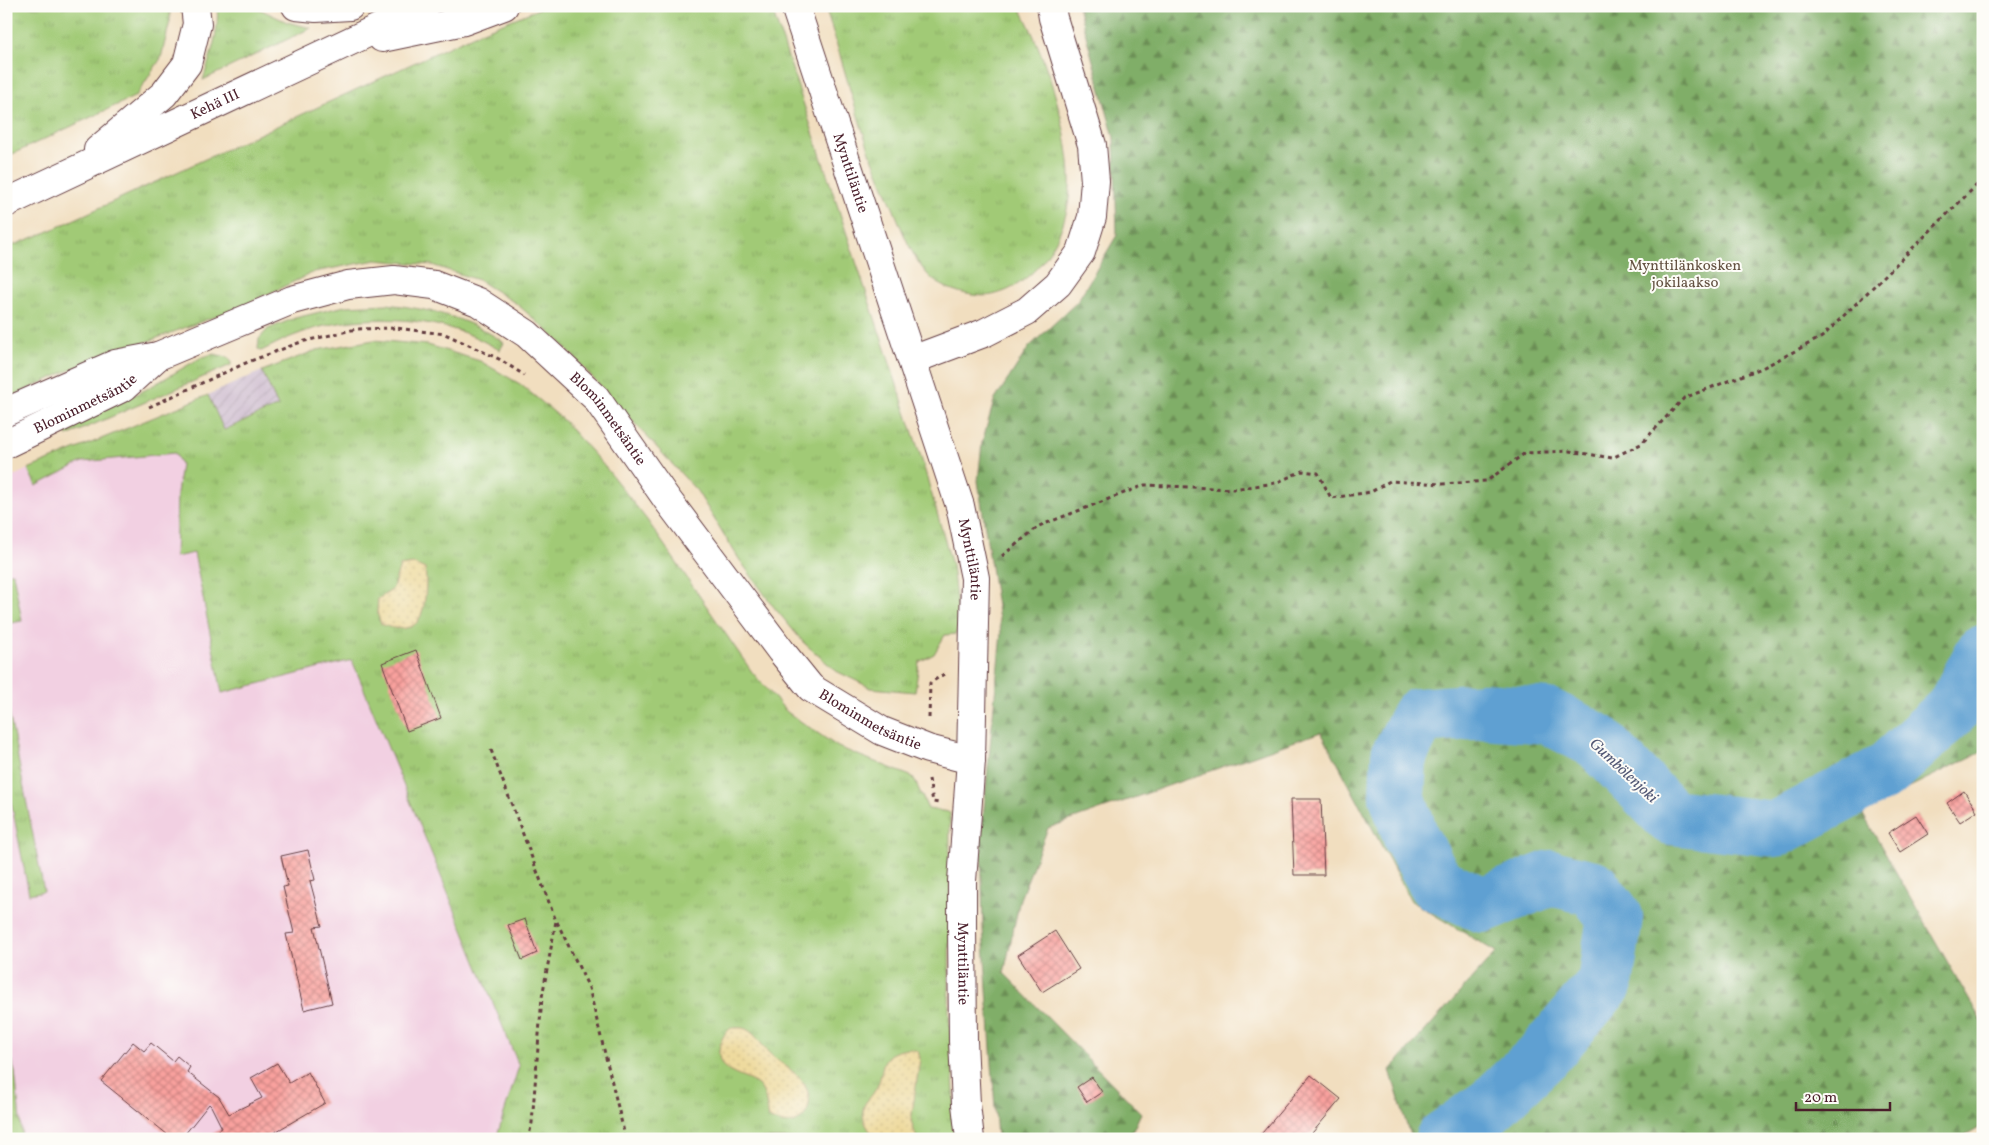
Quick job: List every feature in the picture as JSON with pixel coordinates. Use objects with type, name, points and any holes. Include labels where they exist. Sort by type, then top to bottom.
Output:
[{"type":"main road","points":[[70,173],[164,94],[187,64],[196,24],[195,6]]},
{"type":"main road","points":[[296,6],[316,8],[350,6]]},
{"type":"main road","name":"Kehä III","points":[[6,202],[344,46],[425,6]]},
{"type":"main road","points":[[344,46],[464,21],[504,6]]},
{"type":"main road","name":"Mynttiläntie","points":[[795,6],[960,506],[974,578],[971,760],[962,881],[964,1059],[970,1139]]},
{"type":"main road","points":[[912,360],[984,332],[1027,311],[1058,284],[1081,252],[1092,218],[1095,181],[1092,145],[1049,10]]},
{"type":"main road","name":"Blominmetsäntie","points":[[6,412],[114,364],[158,356],[292,300],[348,285],[394,280],[434,285],[478,302],[527,334],[596,398],[666,498],[781,651],[812,688],[882,731],[928,749],[971,760]]},
{"type":"main road","name":"Blominmetsäntie","points":[[6,444],[124,387],[158,356]]},
{"type":"path","points":[[974,578],[1039,526],[1145,485],[1233,489],[1276,484],[1302,471],[1318,473],[1331,498],[1372,492],[1390,481],[1443,484],[1487,481],[1525,453],[1569,451],[1612,458],[1641,444],[1684,398],[1762,368],[1822,337],[1983,179]]},
{"type":"path","points":[[143,410],[248,362],[284,348],[356,328],[396,328],[446,334],[500,359],[529,378]]},
{"type":"path","points":[[491,750],[556,922],[589,988],[624,1132],[623,1139]]},
{"type":"path","points":[[928,778],[933,802]]},
{"type":"path","points":[[528,1139],[532,1122],[542,997],[556,922]]},
{"type":"shaded area","points":[[262,371],[278,406],[224,430],[208,395]]},
{"type":"shaded area","points":[[175,453],[181,464],[177,494],[175,557],[194,553],[222,692],[352,660],[519,1066],[496,1139],[22,1139],[15,1072],[6,1044],[6,480],[28,469],[36,486],[82,462]]},
{"type":"green space","points":[[6,6],[170,6],[170,21],[161,58],[136,96],[6,157]]},
{"type":"green space","points":[[217,6],[253,6],[287,22],[311,28],[203,80],[216,34]]},
{"type":"green space","points":[[546,6],[771,6],[921,457],[952,565],[959,622],[956,634],[945,635],[934,654],[919,662],[915,692],[871,688],[836,671],[803,642],[773,606],[739,559],[697,491],[558,340],[517,304],[478,280],[432,265],[376,260],[314,272],[241,307],[65,372],[6,399],[6,248],[47,232],[483,31]]},
{"type":"green space","points":[[825,6],[1019,6],[1049,75],[1064,131],[1069,158],[1070,183],[1066,214],[1056,241],[1046,257],[1021,282],[1012,288],[996,294],[988,296],[970,295],[942,286],[923,269],[908,244],[872,158]]},
{"type":"green space","name":"Mynttilänkosken jokilaakso","points":[[1078,6],[1983,6],[1983,751],[1861,811],[1983,1024],[1983,1125],[1958,1139],[1411,1139],[1390,1070],[1496,952],[1411,901],[1321,732],[1048,828],[1020,899],[1004,973],[1141,1113],[1129,1139],[997,1139],[983,929],[981,839],[1001,633],[978,481],[982,443],[994,401],[1029,347],[1077,302],[1117,235],[1114,138]]},
{"type":"green space","points":[[387,304],[433,312],[463,321],[478,327],[504,343],[500,350],[477,338],[441,326],[420,322],[377,319],[334,324],[313,329],[261,351],[258,349],[259,339],[268,329],[295,318],[345,306]]},
{"type":"green space","points":[[374,340],[428,345],[480,361],[520,384],[561,418],[606,468],[647,520],[752,672],[787,712],[838,747],[913,777],[928,809],[950,812],[949,1011],[957,1139],[496,1139],[519,1066],[352,660],[222,693],[194,553],[175,557],[177,494],[181,464],[175,453],[82,462],[36,486],[28,469],[208,395],[224,430],[278,406],[262,371],[317,350]]},
{"type":"green space","points":[[214,354],[227,357],[231,360],[231,365],[67,436],[63,428],[145,390],[202,357]]},
{"type":"green space","points":[[9,573],[13,573],[22,621],[6,624],[6,577]]},
{"type":"green space","points":[[6,697],[44,891],[29,894],[6,775]]},
{"type":"green space","points":[[6,1044],[15,1072],[22,1139],[6,1139]]},
{"type":"sand","points":[[414,564],[425,569],[426,574],[426,588],[421,616],[415,624],[405,628],[395,628],[381,624],[377,612],[378,599],[392,590],[400,566]]},
{"type":"sand","points":[[731,1028],[743,1028],[749,1031],[772,1056],[803,1081],[809,1096],[809,1105],[802,1118],[787,1124],[769,1118],[765,1096],[761,1088],[753,1082],[727,1070],[723,1065],[720,1060],[720,1045],[724,1036]]},
{"type":"sand","points":[[909,1049],[918,1051],[920,1058],[911,1121],[917,1139],[875,1139],[864,1121],[864,1106],[878,1085],[886,1059],[898,1051]]},
{"type":"building","points":[[416,650],[441,718],[407,731],[382,663]]},
{"type":"building","points":[[1964,791],[1977,811],[1960,822],[1947,803]]},
{"type":"building","points":[[1291,799],[1321,799],[1324,875],[1294,875]]},
{"type":"building","points":[[1916,815],[1928,834],[1900,852],[1888,833]]},
{"type":"building","points":[[308,850],[315,880],[310,881],[322,926],[314,927],[332,1003],[304,1010],[286,934],[294,933],[283,887],[288,886],[281,856]]},
{"type":"building","points":[[525,919],[537,953],[522,960],[508,925]]},
{"type":"building","points":[[1055,931],[1079,969],[1042,992],[1018,955]]},
{"type":"building","points":[[133,1042],[144,1051],[151,1043],[173,1061],[177,1056],[190,1067],[187,1072],[219,1097],[229,1114],[262,1098],[251,1078],[277,1063],[289,1083],[308,1072],[325,1103],[263,1139],[258,1137],[255,1139],[211,1139],[209,1136],[222,1128],[209,1104],[181,1139],[173,1139],[101,1081]]},
{"type":"building","points":[[1311,1075],[1341,1099],[1307,1139],[1257,1139]]},
{"type":"building","points":[[1092,1077],[1102,1092],[1087,1102],[1077,1087]]},
{"type":"waterway","name":"Gumbölenjoki","points":[[1443,1139],[1490,1106],[1544,1055],[1605,983],[1615,917],[1593,888],[1551,878],[1482,905],[1437,884],[1412,840],[1397,796],[1399,755],[1419,716],[1484,711],[1548,716],[1597,741],[1671,817],[1776,829],[1886,771],[1953,709],[1983,653]]}]
